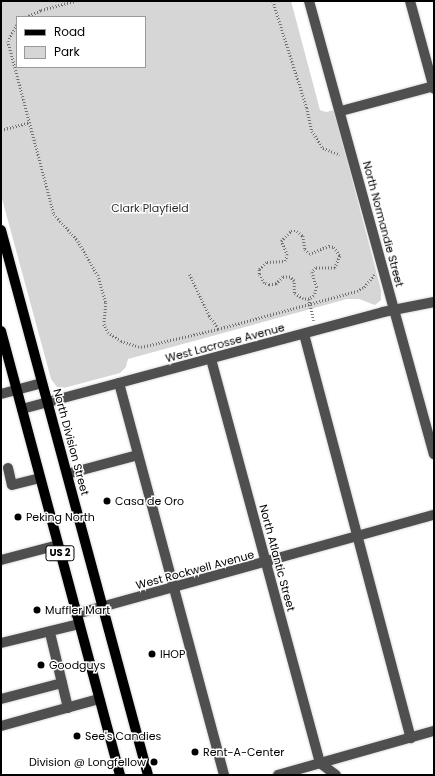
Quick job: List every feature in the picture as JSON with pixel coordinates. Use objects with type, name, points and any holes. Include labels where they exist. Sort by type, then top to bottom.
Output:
[{"type":"main road","name":"North Division Street","points":[[1,230],[148,775]]},
{"type":"main road","name":"US 2","points":[[1,331],[120,775]]},
{"type":"street","name":"North Normandie Street","points":[[309,1],[341,111],[434,454]]},
{"type":"street","points":[[341,111],[434,87],[410,1]]},
{"type":"street","name":"West Lacrosse Avenue","points":[[22,409],[316,330],[434,302]]},
{"type":"street","points":[[304,334],[411,738]]},
{"type":"street","name":"North Atlantic Street","points":[[211,359],[320,763]]},
{"type":"street","points":[[1,394],[42,383]]},
{"type":"street","points":[[119,383],[224,775]]},
{"type":"street","points":[[67,474],[138,455]]},
{"type":"street","points":[[8,468],[12,485],[40,478]]},
{"type":"street","name":"West Rockwell Avenue","points":[[1,643],[78,619],[103,607],[266,563],[434,515]]},
{"type":"street","points":[[1,560],[58,546]]},
{"type":"street","points":[[50,637],[68,708]]},
{"type":"street","points":[[1,699],[62,683]]},
{"type":"street","points":[[1,726],[99,699]]},
{"type":"street","points":[[278,775],[310,771],[320,763],[434,731]]},
{"type":"street","points":[[320,763],[336,775]]},
{"type":"path","points":[[28,16],[41,10],[74,1]]},
{"type":"path","points":[[273,1],[308,108],[312,132],[323,148],[344,156]]},
{"type":"path","points":[[16,26],[8,41],[54,214],[78,241],[98,275],[106,303],[104,324],[108,332],[121,341],[141,348],[218,329],[357,291],[364,287],[375,274]]},
{"type":"path","points":[[1,130],[30,122]]},
{"type":"path","points":[[291,231],[297,231],[303,236],[305,249],[309,254],[329,246],[334,247],[340,256],[335,268],[316,268],[312,272],[317,291],[309,299],[303,299],[294,293],[294,281],[290,277],[283,277],[276,284],[269,285],[264,283],[259,274],[258,269],[266,262],[285,261],[287,255],[281,241],[291,231]]},
{"type":"path","points":[[189,274],[209,316],[218,329]]},
{"type":"path","points":[[309,299],[316,330]]},
{"type":"green space","name":"Clark Playfield","points":[[1,1],[291,1],[320,110],[326,112],[334,110],[381,290],[381,300],[375,305],[359,299],[347,299],[128,359],[126,367],[120,373],[64,388],[57,387],[51,379],[1,195]]},
{"type":"place","name":"Casa de Oro","points":[[107,501]]},
{"type":"place","name":"Peking North","points":[[18,517]]},
{"type":"place","name":"Muffler Mart","points":[[37,610]]},
{"type":"place","name":"IHOP","points":[[152,654]]},
{"type":"place","name":"Goodguys","points":[[41,665]]},
{"type":"place","name":"See's Candies","points":[[77,736]]},
{"type":"place","name":"Rent-A-Center","points":[[195,752]]},
{"type":"place","name":"Division @ Longfellow","points":[[154,762]]}]
